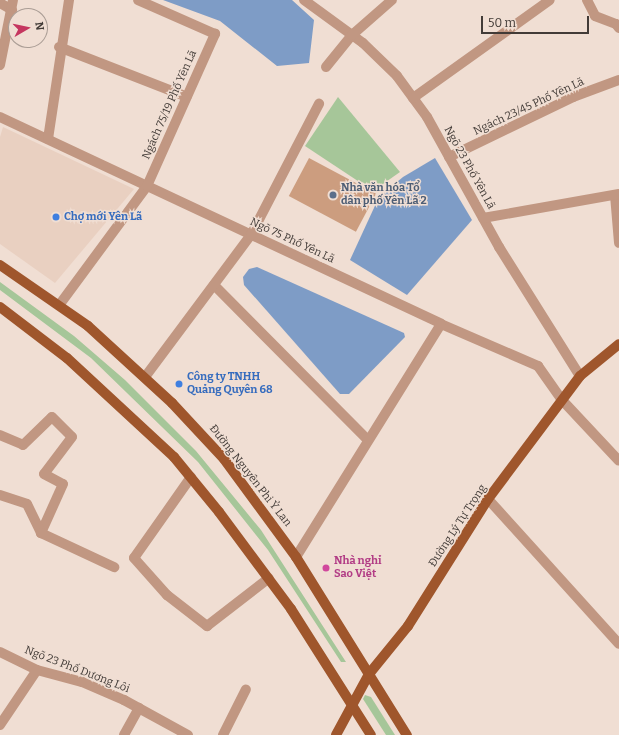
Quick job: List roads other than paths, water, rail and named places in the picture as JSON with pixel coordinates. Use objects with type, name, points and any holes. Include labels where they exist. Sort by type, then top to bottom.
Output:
[{"type":"main road","name":"Đường Nguyên Phi Ỷ Lan","points":[[0,265],[60,304],[145,377],[224,459],[296,557],[407,735]]},
{"type":"main road","points":[[0,307],[67,358],[174,457],[269,578],[371,735]]},
{"type":"main road","name":"Đường Lý Tự Trọng","points":[[336,735],[369,674],[408,626],[488,499],[580,376],[619,344]]},
{"type":"street","points":[[48,140],[60,47],[68,0]]},
{"type":"street","name":"Ngách 75/19 Phố Yên Lã","points":[[60,304],[147,186],[215,34],[138,0]]},
{"type":"street","name":"Ngõ 23 Phố Yên Lã","points":[[304,0],[352,35],[397,76],[413,98],[449,157],[483,218],[570,364],[580,376]]},
{"type":"street","points":[[326,67],[352,35],[392,0]]},
{"type":"street","points":[[413,98],[550,0]]},
{"type":"street","points":[[586,0],[595,16],[616,24],[619,28]]},
{"type":"street","points":[[0,3],[13,5],[0,65]]},
{"type":"street","points":[[60,47],[187,97]]},
{"type":"street","name":"Ngách 23/45 Phố Yên Lã","points":[[449,157],[573,98],[619,80]]},
{"type":"street","points":[[145,377],[251,235],[319,104]]},
{"type":"street","name":"Ngõ 75 Phố Yên Lã","points":[[0,117],[441,324],[538,366],[562,400],[619,461]]},
{"type":"street","points":[[483,218],[617,195],[619,243]]},
{"type":"street","points":[[214,285],[368,440]]},
{"type":"street","points":[[296,557],[441,324]]},
{"type":"street","points":[[0,435],[23,445],[52,417],[72,437],[44,474],[63,484],[41,533]]},
{"type":"street","points":[[191,477],[134,558],[167,595],[207,626],[269,578]]},
{"type":"street","points":[[0,495],[27,504],[41,533],[114,567]]},
{"type":"street","points":[[488,499],[619,644]]},
{"type":"street","name":"Ngõ 23 Phố Dương Lôi","points":[[0,652],[37,670],[82,682],[139,708],[188,735]]},
{"type":"street","points":[[0,725],[37,670]]},
{"type":"street","points":[[224,735],[246,689]]},
{"type":"street","points":[[124,735],[139,708]]},
{"type":"water","points":[[163,0],[292,0],[314,20],[309,63],[277,66],[220,21]]},
{"type":"water","points":[[435,158],[472,220],[407,295],[350,260],[379,197],[403,177]]},
{"type":"water","points":[[257,267],[404,333],[405,337],[349,394],[340,394],[244,285],[243,277],[249,269]]},
{"type":"place","name":"Nhà văn hóa Tổ dân phố Yên Lã 2","points":[[333,195]]},
{"type":"place","name":"Chợ mới Yên Lã","points":[[56,217]]},
{"type":"place","name":"Công ty TNHH Quảng Quyên 68","points":[[179,384]]},
{"type":"place","name":"Nhà nghỉ Sao Việt","points":[[326,568]]}]
